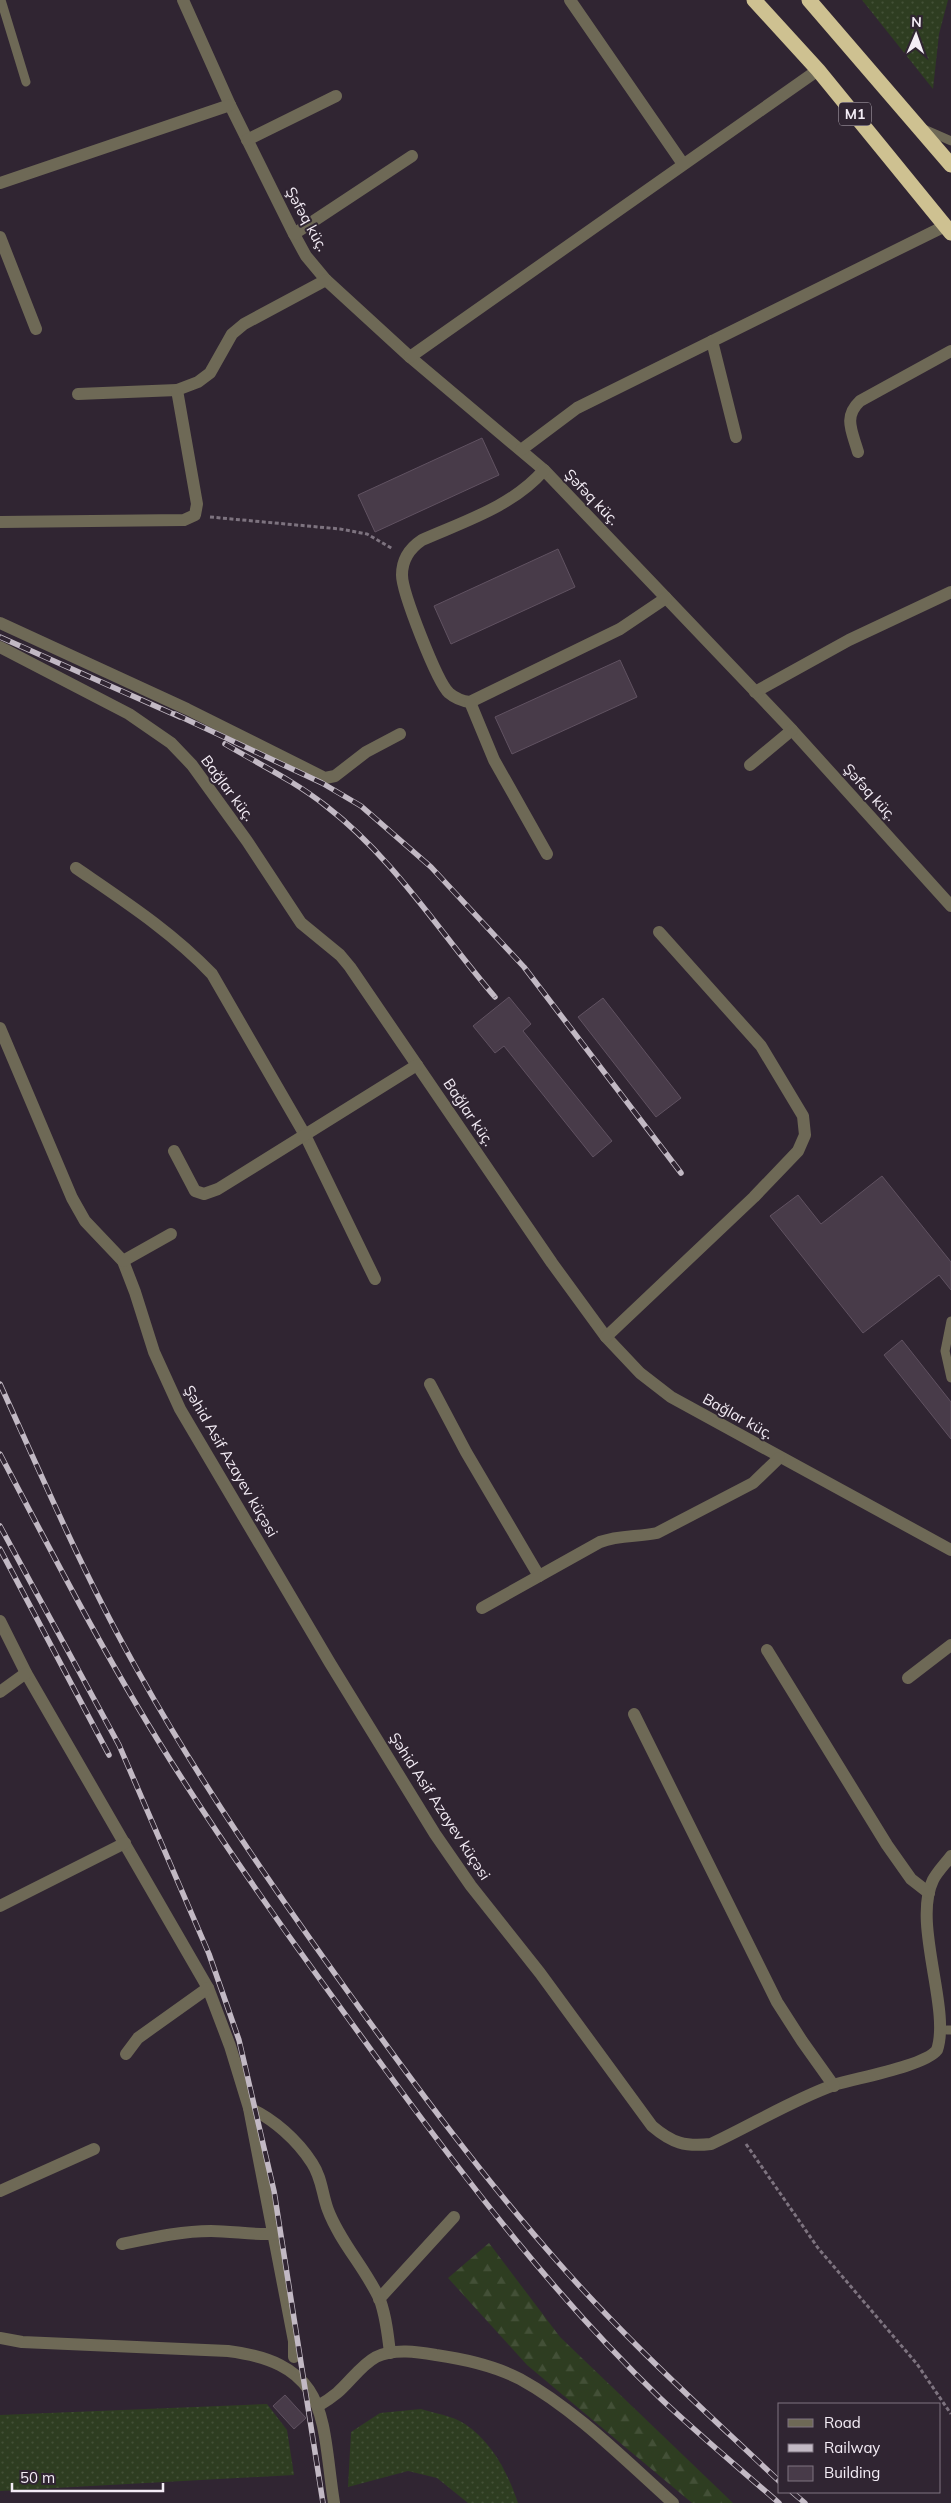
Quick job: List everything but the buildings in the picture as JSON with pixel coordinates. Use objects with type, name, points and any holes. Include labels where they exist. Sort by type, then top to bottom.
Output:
[{"type":"highway","name":"M1","points":[[754,0],[818,70],[948,229]]},
{"type":"highway","name":"M1","points":[[809,0],[951,166]]},
{"type":"street","name":"Şəfəq küç.","points":[[184,0],[230,105],[294,234],[306,256],[326,280],[410,357],[544,470],[792,730],[951,906]]},
{"type":"street","points":[[570,0],[683,164]]},
{"type":"street","points":[[410,357],[818,70]]},
{"type":"street","points":[[247,140],[336,96]]},
{"type":"street","points":[[0,183],[230,105]]},
{"type":"street","points":[[294,234],[412,156]]},
{"type":"street","points":[[521,450],[577,408],[712,341],[948,229]]},
{"type":"street","points":[[0,238],[36,329]]},
{"type":"street","points":[[78,394],[177,390],[198,382],[210,373],[232,334],[244,324],[326,280]]},
{"type":"street","points":[[712,341],[736,437]]},
{"type":"street","points":[[858,452],[849,420],[851,409],[860,401],[951,351]]},
{"type":"street","points":[[0,522],[184,520],[195,515],[197,504],[177,390]]},
{"type":"street","points":[[544,470],[530,486],[508,501],[422,540],[412,547],[405,559],[402,576],[407,598],[438,676],[448,692],[460,701],[470,702],[620,629],[666,598]]},
{"type":"street","points":[[755,692],[849,640],[951,592]]},
{"type":"street","points":[[0,623],[187,708],[325,778],[335,776],[366,752],[400,734]]},
{"type":"street","name":"Bağlar küç.","points":[[0,647],[129,714],[171,744],[192,765],[248,841],[301,923],[340,955],[350,967],[552,1263],[606,1337],[640,1373],[671,1397],[951,1550]]},
{"type":"street","points":[[470,702],[494,760],[546,854]]},
{"type":"street","points":[[750,765],[792,730]]},
{"type":"street","points":[[76,868],[160,926],[192,952],[212,974],[305,1136],[375,1279]]},
{"type":"street","points":[[606,1337],[754,1197],[798,1151],[805,1136],[803,1116],[761,1046],[659,932]]},
{"type":"street","name":"Şəhid Asif Azayev küçəsi","points":[[0,1028],[72,1198],[85,1221],[122,1261],[135,1292],[154,1352],[180,1410],[330,1664],[435,1834],[471,1886],[540,1973],[652,2126],[667,2139],[692,2146],[711,2144],[834,2086],[913,2063],[937,2051],[949,2030],[949,2014],[929,1907],[929,1893]]},
{"type":"street","points":[[174,1151],[195,1191],[204,1194],[218,1189],[417,1065]]},
{"type":"street","points":[[122,1261],[171,1234]]},
{"type":"street","points":[[430,1384],[466,1452],[540,1576]]},
{"type":"street","points":[[482,1608],[600,1542],[617,1536],[643,1536],[657,1533],[753,1483],[780,1458]]},
{"type":"street","points":[[0,1621],[26,1673],[208,1988],[230,2046],[249,2108],[294,2341],[294,2357]]},
{"type":"street","points":[[908,1678],[951,1645]]},
{"type":"street","points":[[767,1650],[887,1845],[911,1879],[929,1893],[932,1881],[951,1856]]},
{"type":"street","points":[[0,1692],[26,1673]]},
{"type":"street","points":[[634,1714],[777,2002],[834,2086]]},
{"type":"street","points":[[0,1906],[125,1843]]},
{"type":"street","points":[[126,2054],[138,2038],[208,1988]]},
{"type":"street","points":[[249,2108],[266,2116],[276,2124],[312,2162],[319,2176],[328,2210],[379,2299],[386,2321],[390,2353]]},
{"type":"street","points":[[0,2191],[94,2149]]},
{"type":"street","points":[[379,2299],[454,2218]]},
{"type":"street","points":[[122,2244],[179,2233],[212,2231],[250,2235],[273,2234]]},
{"type":"street","points":[[0,2338],[22,2342],[247,2353],[278,2363],[304,2380],[318,2406],[334,2503]]},
{"type":"street","points":[[318,2406],[337,2393],[376,2357],[390,2353],[417,2352],[452,2357],[519,2379],[556,2403],[596,2435],[673,2503]]},
{"type":"lane","points":[[1,0],[26,82]]},
{"type":"lane","points":[[917,126],[951,140]]},
{"type":"lane","points":[[951,1322],[944,1351],[951,1378]]},
{"type":"path","points":[[195,515],[340,529],[367,534],[384,542],[405,559]]},
{"type":"path","points":[[738,2132],[818,2248],[917,2364],[951,2414]]},
{"type":"green space","points":[[862,0],[948,0],[939,34],[933,89]]},
{"type":"green space","points":[[489,2243],[560,2337],[733,2503],[692,2503],[527,2365],[448,2278]]},
{"type":"green space","points":[[267,2404],[287,2430],[294,2475],[0,2491],[0,2415]]},
{"type":"green space","points":[[421,2409],[455,2419],[475,2431],[498,2459],[518,2503],[468,2503],[437,2478],[408,2471],[348,2487],[351,2432],[380,2413]]},
{"type":"railway","points":[[0,637],[180,717]]},
{"type":"railway","points":[[175,714],[322,783],[361,806],[431,867],[524,967],[681,1173]]},
{"type":"railway","points":[[225,744],[302,789],[351,827],[395,872],[495,997]]},
{"type":"railway","points":[[0,1384],[83,1566],[139,1673],[213,1796],[320,1953],[449,2129],[529,2229],[610,2319],[778,2480]]},
{"type":"railway","points":[[0,1454],[109,1658],[156,1738],[281,1925],[417,2112],[515,2240],[585,2321],[660,2398],[779,2503]]},
{"type":"railway","points":[[0,1526],[119,1745],[209,1954],[239,2040],[274,2191],[323,2503]]},
{"type":"railway","points":[[0,1549],[109,1755]]},
{"type":"railway","points":[[793,2493],[805,2503]]}]
